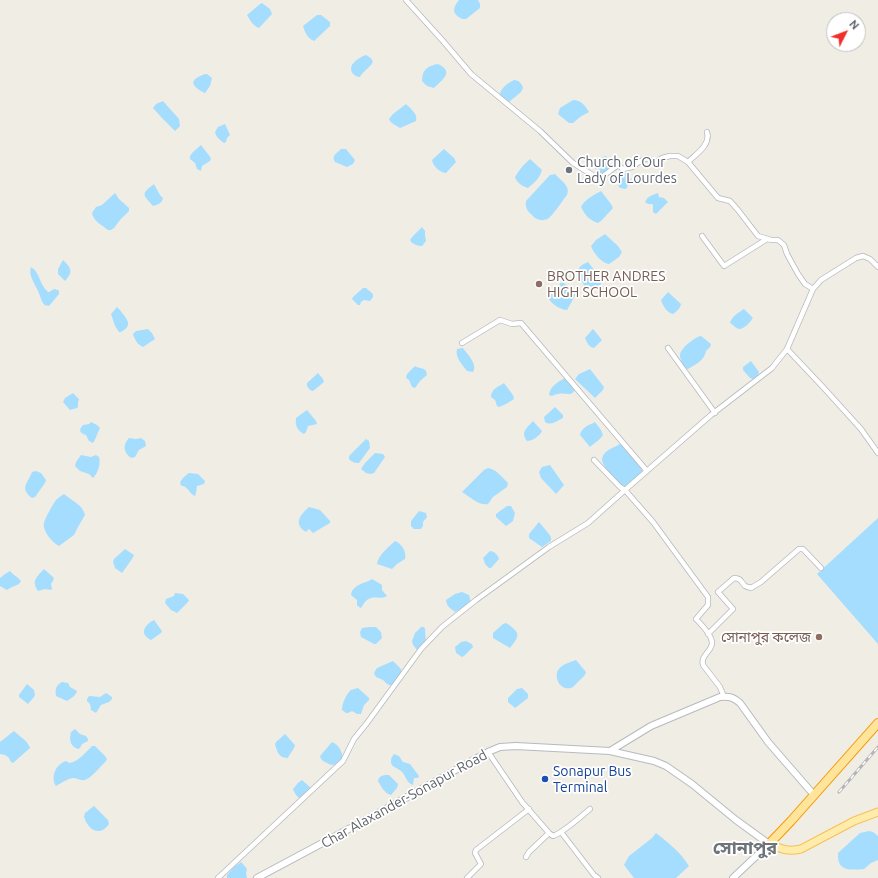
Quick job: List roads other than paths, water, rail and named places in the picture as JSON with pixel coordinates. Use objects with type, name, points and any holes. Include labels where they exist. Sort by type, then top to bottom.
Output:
[{"type":"highway","points":[[769,844],[878,723]]},
{"type":"main road","points":[[610,751],[651,726],[720,697],[728,696],[734,698],[740,703],[768,742],[814,795]]},
{"type":"main road","name":"Char Alaxander-Sonapur Road","points":[[257,878],[488,752],[500,747],[516,746],[610,751],[654,761],[666,766],[692,784],[736,820],[769,844]]},
{"type":"main road","points":[[733,878],[769,844],[792,851],[801,849],[854,821],[878,812]]},
{"type":"street","points":[[406,0],[471,74],[540,131],[573,163],[599,179],[618,165],[623,169],[632,167],[647,158],[655,163],[662,158],[678,156],[688,162],[718,198],[730,201],[758,236],[771,240],[778,240],[784,246],[787,254],[805,284],[813,289]]},
{"type":"street","points":[[688,162],[707,143],[709,136],[708,132]]},
{"type":"street","points":[[702,236],[724,266],[767,239]]},
{"type":"street","points":[[218,878],[343,761],[354,738],[367,723],[421,649],[442,627],[476,600],[549,547],[588,523],[715,413],[772,368],[787,349],[813,289],[821,280],[856,258],[863,256],[870,258],[878,267]]},
{"type":"street","points":[[462,343],[500,320],[512,324],[521,323],[647,471]]},
{"type":"street","points":[[668,348],[715,413]]},
{"type":"street","points":[[787,349],[861,429],[878,454]]},
{"type":"street","points":[[594,460],[620,487],[625,490],[653,522],[708,597],[708,605],[696,618],[712,641],[712,645],[702,662],[720,687],[724,697]]},
{"type":"street","points":[[708,634],[733,609],[718,592],[734,578],[743,581],[745,585],[751,588],[799,549],[803,549],[822,568]]},
{"type":"street","points":[[488,752],[522,802],[552,836],[561,832],[590,809]]},
{"type":"street","points":[[467,878],[481,864],[475,854],[476,850],[528,809]]},
{"type":"street","points":[[561,832],[594,875],[598,878]]},
{"type":"street","points":[[526,857],[529,852],[549,833]]},
{"type":"water","points":[[459,0],[478,0],[480,8],[466,19],[462,19],[456,15],[454,11],[454,8]]},
{"type":"water","points":[[262,3],[270,9],[272,14],[259,28],[253,24],[247,15]]},
{"type":"water","points":[[317,15],[321,15],[330,22],[330,26],[314,41],[308,37],[303,26]]},
{"type":"water","points":[[366,55],[370,57],[373,62],[360,77],[356,76],[351,67],[354,62]]},
{"type":"water","points":[[438,64],[446,70],[445,76],[434,88],[427,86],[422,81],[424,71],[428,67]]},
{"type":"water","points":[[205,74],[212,78],[210,86],[205,93],[197,88],[193,83],[200,76]]},
{"type":"water","points":[[514,80],[520,82],[523,88],[521,92],[509,102],[505,102],[501,97],[501,91]]},
{"type":"water","points":[[573,100],[582,103],[589,112],[573,123],[569,123],[558,114],[560,108]]},
{"type":"water","points":[[163,101],[179,119],[180,126],[175,131],[153,108],[156,104]]},
{"type":"water","points":[[406,104],[415,114],[416,121],[400,128],[389,119]]},
{"type":"water","points":[[225,124],[230,135],[224,143],[217,137],[215,132],[218,127]]},
{"type":"water","points":[[201,145],[211,158],[210,161],[202,166],[201,171],[197,169],[195,163],[190,159],[190,156]]},
{"type":"water","points":[[341,149],[346,149],[355,160],[353,164],[347,167],[335,162],[334,156]]},
{"type":"water","points":[[444,149],[454,158],[456,162],[446,173],[437,168],[432,160]]},
{"type":"water","points":[[606,156],[611,167],[603,177],[600,175],[600,170],[595,169],[595,167],[600,159]]},
{"type":"water","points":[[530,159],[542,170],[535,182],[528,188],[520,184],[515,177]]},
{"type":"water","points":[[622,170],[634,182],[628,185],[626,189],[620,188],[618,181],[613,179],[614,176],[619,175]]},
{"type":"water","points":[[555,174],[567,186],[567,195],[549,218],[544,220],[538,219],[534,217],[526,207],[526,201],[550,175]]},
{"type":"water","points":[[154,184],[159,194],[163,198],[160,204],[153,206],[144,195]]},
{"type":"water","points":[[601,191],[613,208],[598,223],[588,217],[581,207],[587,199]]},
{"type":"water","points":[[115,193],[129,208],[129,211],[114,228],[108,230],[96,221],[92,213],[96,207],[102,205]]},
{"type":"water","points":[[658,193],[659,197],[664,198],[668,202],[656,214],[653,212],[653,205],[645,202],[649,197]]},
{"type":"water","points":[[422,227],[425,231],[426,241],[422,246],[419,246],[412,243],[410,240]]},
{"type":"water","points":[[605,234],[618,246],[622,252],[619,257],[609,264],[595,254],[591,246],[596,240]]},
{"type":"water","points":[[63,260],[70,268],[70,275],[65,281],[58,274],[58,269]]},
{"type":"water","points":[[588,262],[602,282],[598,287],[589,292],[578,273],[580,267]]},
{"type":"water","points":[[31,267],[34,269],[48,292],[54,289],[59,291],[59,294],[49,306],[43,303],[30,273]]},
{"type":"water","points":[[562,282],[573,289],[576,293],[567,310],[556,306],[548,297]]},
{"type":"water","points":[[363,288],[366,288],[373,294],[373,297],[370,301],[364,300],[360,305],[358,305],[352,299]]},
{"type":"water","points":[[668,292],[681,304],[679,309],[673,314],[666,309],[661,300]]},
{"type":"water","points":[[117,307],[128,322],[127,328],[121,332],[119,332],[115,326],[111,314]]},
{"type":"water","points":[[744,309],[753,318],[745,327],[738,329],[730,323],[737,313]]},
{"type":"water","points":[[148,329],[155,339],[143,347],[136,342],[133,334],[136,331]]},
{"type":"water","points":[[593,329],[602,340],[594,348],[588,344],[585,338]]},
{"type":"water","points":[[701,336],[711,344],[710,347],[699,362],[688,369],[685,368],[680,359],[680,353],[688,344]]},
{"type":"water","points":[[463,348],[473,362],[473,372],[467,371],[458,358],[457,349]]},
{"type":"water","points":[[751,361],[759,372],[753,379],[750,378],[743,370],[743,367]]},
{"type":"water","points":[[415,366],[426,370],[427,375],[415,388],[412,387],[409,380],[406,378],[407,374]]},
{"type":"water","points":[[590,369],[604,387],[595,398],[575,379],[579,374]]},
{"type":"water","points":[[318,373],[324,382],[313,391],[310,390],[307,383]]},
{"type":"water","points":[[565,378],[575,388],[574,391],[571,394],[549,395],[553,387]]},
{"type":"water","points":[[504,383],[513,395],[514,399],[499,407],[497,406],[495,400],[491,397],[491,394],[495,388]]},
{"type":"water","points":[[73,393],[79,399],[78,407],[70,410],[63,402],[65,398]]},
{"type":"water","points":[[555,407],[563,415],[563,418],[552,423],[545,422],[544,417]]},
{"type":"water","points":[[307,410],[317,424],[308,426],[304,434],[297,428],[296,418]]},
{"type":"water","points":[[533,421],[542,431],[536,438],[527,441],[524,433]]},
{"type":"water","points":[[91,422],[100,428],[93,443],[89,441],[86,435],[81,433],[80,430],[83,425]]},
{"type":"water","points":[[595,422],[603,435],[590,447],[580,435],[584,429]]},
{"type":"water","points":[[129,438],[141,438],[145,441],[146,446],[139,450],[135,457],[131,458],[125,451],[125,443]]},
{"type":"water","points":[[366,439],[369,441],[370,448],[359,463],[352,462],[349,459],[349,456]]},
{"type":"water","points":[[620,444],[637,461],[643,473],[624,487],[608,471],[602,460],[603,455],[606,452]]},
{"type":"water","points":[[375,453],[383,454],[385,457],[374,473],[366,473],[361,469]]},
{"type":"water","points":[[81,455],[91,457],[96,455],[99,457],[99,468],[93,478],[89,474],[80,471],[75,466]]},
{"type":"water","points":[[550,465],[564,485],[556,494],[541,478],[539,472],[542,467]]},
{"type":"water","points":[[488,468],[496,472],[508,483],[507,487],[493,497],[488,504],[481,504],[462,492],[484,470]]},
{"type":"water","points":[[36,471],[41,473],[46,480],[35,497],[32,498],[25,488],[32,472]]},
{"type":"water","points":[[189,473],[198,474],[205,481],[204,484],[197,486],[195,496],[180,483]]},
{"type":"water","points":[[64,494],[82,508],[85,515],[74,535],[59,546],[51,540],[46,533],[44,523],[55,502]]},
{"type":"water","points":[[507,506],[511,506],[515,513],[513,521],[506,526],[496,517],[496,514]]},
{"type":"water","points":[[309,507],[320,510],[330,521],[330,523],[313,533],[309,529],[306,532],[302,529],[299,520]]},
{"type":"water","points":[[419,511],[426,513],[427,517],[423,522],[421,529],[414,529],[411,526],[411,521]]},
{"type":"water","points":[[878,518],[878,644],[817,574]]},
{"type":"water","points":[[539,522],[551,537],[551,541],[542,547],[529,538],[529,534]]},
{"type":"water","points":[[395,541],[403,548],[405,559],[392,569],[377,564],[382,554]]},
{"type":"water","points":[[125,549],[134,555],[122,573],[115,568],[113,562],[114,559]]},
{"type":"water","points":[[490,551],[496,554],[499,559],[491,568],[489,568],[485,564],[483,558]]},
{"type":"water","points":[[44,569],[54,579],[51,584],[52,589],[38,591],[35,581]]},
{"type":"water","points":[[10,571],[21,581],[19,584],[7,590],[0,586],[0,578]]},
{"type":"water","points":[[372,579],[382,585],[382,590],[387,596],[369,599],[361,608],[357,605],[357,600],[351,595],[352,591],[356,586]]},
{"type":"water","points":[[462,592],[469,595],[471,603],[455,612],[448,606],[446,600],[455,594]]},
{"type":"water","points":[[175,593],[183,594],[189,600],[177,613],[171,610],[165,603],[166,599],[174,596]]},
{"type":"water","points":[[154,620],[162,631],[151,640],[147,638],[144,630],[148,624]]},
{"type":"water","points":[[506,623],[517,632],[517,637],[510,648],[493,638],[493,633]]},
{"type":"water","points":[[376,627],[381,632],[382,638],[376,644],[361,637],[360,632],[362,628]]},
{"type":"water","points":[[421,627],[424,627],[425,629],[426,643],[418,651],[413,645],[412,641],[415,633]]},
{"type":"water","points":[[466,641],[472,644],[473,647],[462,657],[456,653],[455,647],[461,642]]},
{"type":"water","points":[[576,660],[586,672],[572,688],[563,687],[558,682],[557,672],[560,667]]},
{"type":"water","points":[[393,661],[401,669],[401,672],[392,686],[376,677],[374,673],[377,668]]},
{"type":"water","points":[[62,682],[68,683],[70,687],[77,691],[74,696],[67,701],[56,696],[56,688],[58,684]]},
{"type":"water","points":[[27,684],[34,690],[35,695],[28,704],[19,697]]},
{"type":"water","points":[[358,688],[369,698],[369,700],[364,705],[361,714],[357,714],[352,711],[346,713],[342,710],[347,694],[351,690]]},
{"type":"water","points":[[522,688],[528,694],[528,698],[515,708],[508,702],[508,698],[517,689]]},
{"type":"water","points":[[106,693],[112,697],[112,699],[101,705],[96,713],[91,710],[90,704],[87,701],[89,696],[100,697]]},
{"type":"water","points":[[75,729],[88,739],[88,741],[82,744],[78,749],[73,746],[70,740],[71,732]]},
{"type":"water","points":[[14,731],[29,745],[30,748],[13,763],[7,756],[0,754],[0,742]]},
{"type":"water","points":[[285,734],[295,745],[288,758],[282,757],[279,754],[275,744]]},
{"type":"water","points":[[332,742],[339,748],[343,757],[334,765],[323,761],[320,756]]},
{"type":"water","points":[[92,746],[95,746],[105,756],[107,759],[106,761],[85,780],[74,778],[64,781],[56,786],[54,782],[54,775],[59,765],[66,761],[69,763],[75,761]]},
{"type":"water","points":[[394,754],[399,756],[403,762],[410,764],[419,776],[418,778],[414,778],[413,785],[409,783],[401,771],[391,764]]},
{"type":"water","points":[[389,775],[398,784],[397,788],[391,795],[385,791],[378,781],[381,776]]},
{"type":"water","points":[[302,780],[311,788],[302,800],[296,795],[293,789]]},
{"type":"water","points":[[94,806],[108,820],[109,824],[105,828],[98,831],[94,830],[88,825],[84,817],[85,813]]},
{"type":"water","points":[[869,831],[878,836],[878,860],[871,863],[864,869],[854,870],[842,867],[838,859],[838,853],[860,833]]},
{"type":"water","points":[[656,833],[682,856],[689,866],[676,878],[634,878],[624,865],[629,856],[652,838]]},
{"type":"water","points":[[241,862],[247,869],[247,878],[227,878],[227,875],[234,867]]},
{"type":"railway","points":[[839,792],[878,747]]},
{"type":"place","name":"Church of Our Lady of Lourdes","points":[[569,170]]},
{"type":"place","name":"BROTHER ANDRES HIGH SCHOOL","points":[[539,284]]},
{"type":"place","name":"সোনাপুর কলেজ","points":[[819,637]]},
{"type":"place","name":"Sonapur Bus Terminal","points":[[545,779]]},
{"type":"district","name":"সোনাপুর","points":[[745,848]]}]
